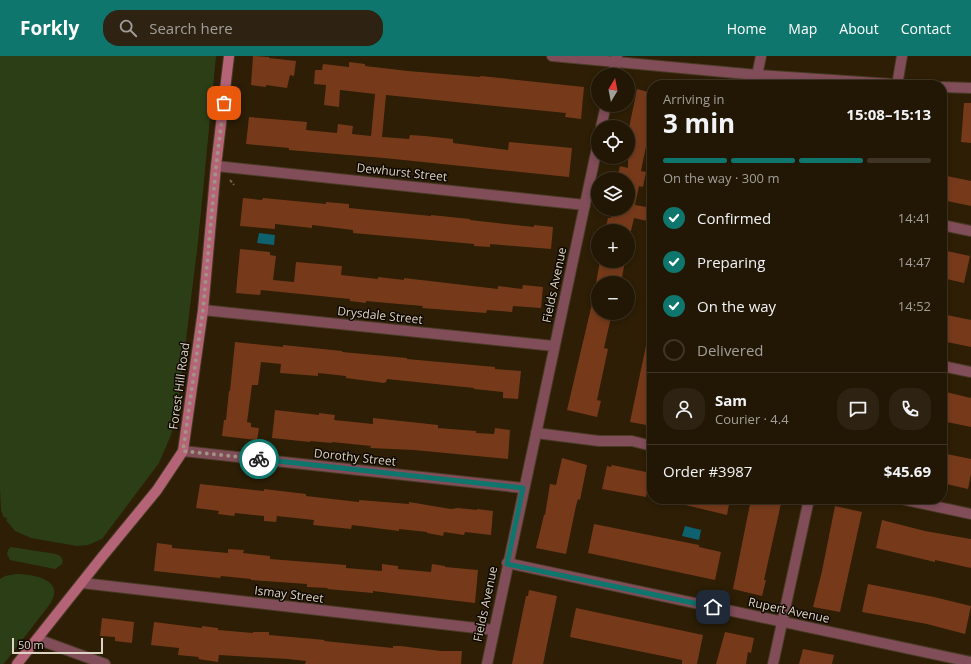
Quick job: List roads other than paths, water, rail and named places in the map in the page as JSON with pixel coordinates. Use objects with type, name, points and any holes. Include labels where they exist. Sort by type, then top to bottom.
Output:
[{"type":"street","name":"Forest Hill Road","points":[[17,664],[157,490],[183,451],[203,310],[216,166],[229,56]]},
{"type":"street","points":[[552,56],[616,59],[757,75],[827,80]]},
{"type":"street","points":[[756,80],[761,56]]},
{"type":"street","points":[[898,80],[902,56]]},
{"type":"street","points":[[947,87],[971,88]]},
{"type":"street","name":"Fields Avenue","points":[[487,664],[523,488],[594,164]]},
{"type":"street","name":"Dewhurst Street","points":[[216,166],[585,205]]},
{"type":"street","points":[[947,226],[971,231]]},
{"type":"street","name":"Drysdale Street","points":[[203,310],[554,346]]},
{"type":"street","points":[[947,367],[971,372]]},
{"type":"street","points":[[536,433],[598,441],[632,441],[647,445]]},
{"type":"street","name":"Dorothy Street","points":[[183,451],[523,488]]},
{"type":"street","points":[[773,664],[808,504]]},
{"type":"street","points":[[924,504],[971,514]]},
{"type":"street","name":"Rupert Avenue","points":[[507,564],[971,662]]},
{"type":"street","name":"Ismay Street","points":[[82,583],[494,630]]},
{"type":"street","points":[[37,640],[104,664]]},
{"type":"water","points":[[259,233],[275,235],[274,245],[257,243]]},
{"type":"water","points":[[685,526],[701,530],[699,540],[682,536]]}]
